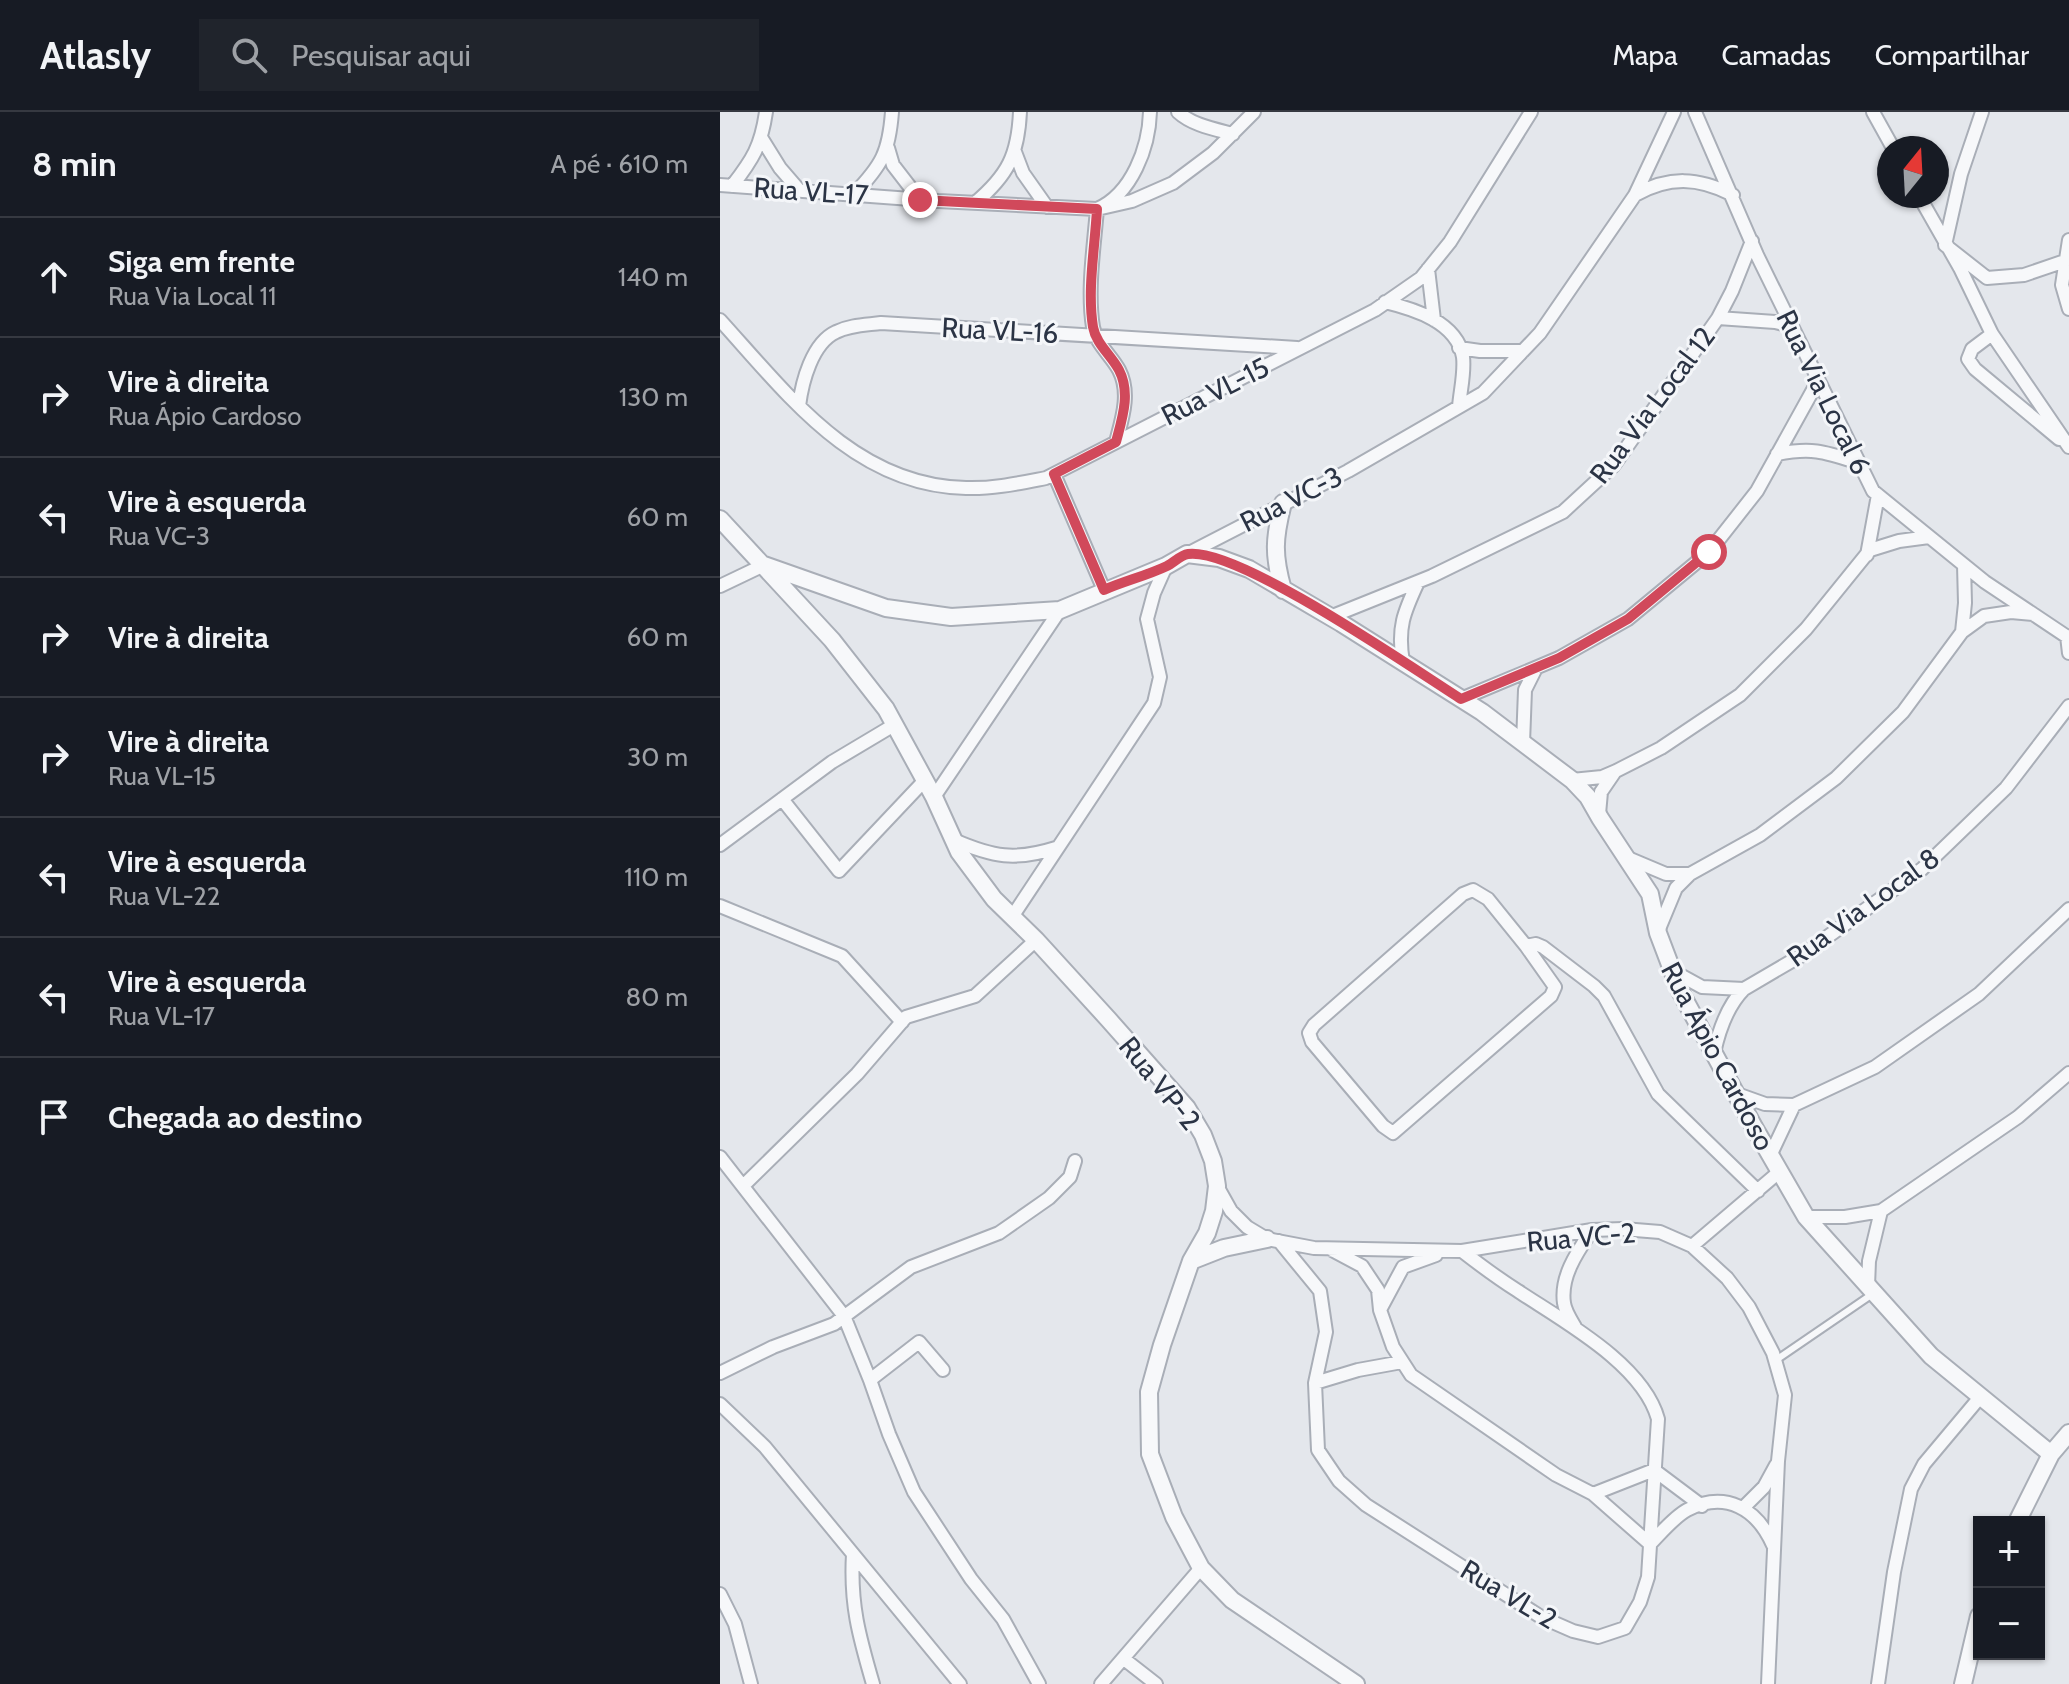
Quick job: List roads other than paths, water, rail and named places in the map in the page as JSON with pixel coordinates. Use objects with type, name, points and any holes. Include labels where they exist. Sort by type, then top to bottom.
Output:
[{"type":"street","points":[[726,185],[749,164],[762,139],[766,112]]},
{"type":"street","points":[[854,194],[873,175],[888,148],[892,112]]},
{"type":"street","points":[[975,203],[996,185],[1015,152],[1019,140],[1020,112]]},
{"type":"street","points":[[1116,442],[1126,395],[1120,371],[1094,330],[1091,299],[1097,209],[1121,190],[1139,163],[1150,130],[1150,112]]},
{"type":"street","points":[[1178,112],[1184,118],[1233,134]]},
{"type":"street","name":"Rua VL-17","points":[[726,185],[920,200],[1097,209],[1132,201],[1173,183],[1233,134],[1254,112]]},
{"type":"street","name":"Rua VL-15","points":[[720,320],[799,406],[841,445],[874,465],[913,480],[943,487],[997,487],[1046,478],[1385,302],[1421,278],[1450,242],[1531,112]]},
{"type":"street","name":"Rua VC-3","points":[[764,565],[886,608],[951,617],[1060,610],[1166,566],[1348,471],[1483,393],[1540,333],[1635,195],[1674,112]]},
{"type":"street","name":"Rua Via Local 6","points":[[1695,112],[1752,241],[1873,491],[1985,582],[2068,637]]},
{"type":"street","points":[[1873,112],[1886,136]]},
{"type":"street","points":[[1945,245],[1961,174],[1982,112]]},
{"type":"street","points":[[762,139],[780,168],[799,190]]},
{"type":"street","points":[[888,148],[893,165],[920,200]]},
{"type":"street","points":[[1015,152],[1023,173],[1047,207]]},
{"type":"street","points":[[1635,195],[1653,185],[1673,180],[1694,180],[1715,185],[1733,195]]},
{"type":"street","points":[[1925,208],[1960,268],[1992,334],[2069,447]]},
{"type":"street","points":[[2069,240],[2062,285],[2069,309]]},
{"type":"street","name":"Rua Via Local 12","points":[[1330,617],[1418,582],[1563,512],[1614,465],[1718,318],[1752,241]]},
{"type":"street","points":[[1945,245],[1987,278],[2024,275],[2065,261]]},
{"type":"street","points":[[1428,269],[1434,320]]},
{"type":"street","points":[[1385,302],[1434,320],[1455,339],[1463,356],[1459,407]]},
{"type":"street","name":"Rua Via Local 12","points":[[1718,318],[1792,326]]},
{"type":"street","name":"Rua VL-16","points":[[799,406],[807,370],[818,349],[833,333],[856,325],[881,323],[1298,348]]},
{"type":"street","points":[[1992,334],[1972,349],[1968,359],[1975,369],[2069,447]]},
{"type":"street","points":[[1459,348],[1523,351]]},
{"type":"street","points":[[1461,699],[1559,658],[1628,619],[1709,552],[1757,491],[1818,381]]},
{"type":"street","points":[[1777,454],[1803,449],[1820,450],[1859,463]]},
{"type":"street","points":[[1054,474],[1104,590]]},
{"type":"street","points":[[1867,555],[1878,495]]},
{"type":"street","points":[[1283,503],[1274,538],[1276,566],[1283,590]]},
{"type":"street","name":"Rua VP-2","points":[[720,519],[832,640],[886,709],[954,840],[994,899],[1036,940],[1187,1108],[1203,1135],[1213,1161],[1217,1186],[1214,1211],[1207,1233],[1191,1261],[1149,1392],[1150,1454],[1174,1517],[1201,1568],[1232,1600],[1356,1684]]},
{"type":"street","points":[[1572,780],[1602,777],[1616,771],[1661,748],[1740,695],[1806,629],[1870,550],[1899,541],[1929,537]]},
{"type":"street","name":"Rua Ápio Cardoso","points":[[1187,554],[1219,558],[1249,569],[1461,699],[1572,780],[1588,797],[1650,894],[1670,969],[1806,1217],[1931,1356],[2051,1454]]},
{"type":"street","points":[[720,586],[764,565]]},
{"type":"street","points":[[1962,632],[1964,565]]},
{"type":"street","points":[[1012,917],[1154,703],[1160,677],[1147,619],[1166,566]]},
{"type":"street","points":[[1403,662],[1399,638],[1401,626],[1418,582]]},
{"type":"street","points":[[934,797],[1060,610]]},
{"type":"street","points":[[1658,933],[1676,888],[1690,874],[1760,835],[1836,778],[1903,712],[1962,632],[1984,616],[2011,612],[2036,615]]},
{"type":"street","points":[[2068,637],[2069,653]]},
{"type":"street","points":[[1523,743],[1525,690],[1536,668]]},
{"type":"street","name":"Rua Via Local 8","points":[[1714,1053],[1718,1033],[1733,1000],[1744,989],[1802,955],[1922,869],[2006,788],[2069,706]]},
{"type":"street","points":[[722,839],[832,762],[894,725]]},
{"type":"street","points":[[1600,818],[1601,792],[1616,771]]},
{"type":"street","points":[[782,799],[839,871],[925,780]]},
{"type":"street","points":[[954,840],[984,853],[1015,858],[1056,848]]},
{"type":"street","points":[[1626,858],[1666,874],[1690,874]]},
{"type":"street","points":[[1473,890],[1488,899],[1526,946],[1555,987],[1551,996],[1393,1133],[1383,1126],[1312,1042],[1309,1033],[1314,1025],[1463,894],[1473,890]]},
{"type":"street","points":[[720,906],[842,956],[902,1022]]},
{"type":"street","points":[[1737,1094],[1765,1104],[1794,1105],[1875,1067],[1979,994],[2069,909]]},
{"type":"street","points":[[744,1185],[857,1074],[906,1017],[975,996],[1036,940]]},
{"type":"street","points":[[1526,946],[1536,944],[1543,947],[1604,996],[1658,1094],[1758,1191]]},
{"type":"street","points":[[1670,969],[1702,987],[1744,989]]},
{"type":"street","points":[[1806,1217],[1845,1217],[1881,1211],[2018,1117],[2069,1073]]},
{"type":"street","points":[[1770,1156],[1794,1105]]},
{"type":"street","points":[[720,1157],[844,1316],[914,1492],[971,1579],[1003,1619],[1039,1684]]},
{"type":"street","points":[[720,1373],[773,1347],[834,1324],[911,1267],[999,1233],[1049,1198],[1070,1177],[1075,1161]]},
{"type":"street","points":[[1692,1246],[1779,1172]]},
{"type":"street","name":"Rua VC-2","points":[[1217,1186],[1231,1211],[1247,1227],[1273,1240],[1330,1248],[1462,1251],[1592,1230],[1623,1229],[1660,1232],[1692,1246],[1727,1278],[1749,1307],[1776,1360],[1785,1395],[1778,1461],[1768,1684]]},
{"type":"street","points":[[1871,1289],[1869,1261],[1881,1211]]},
{"type":"street","points":[[1576,1330],[1564,1305],[1565,1290],[1572,1261],[1592,1230]]},
{"type":"street","points":[[1191,1261],[1224,1248],[1273,1240]]},
{"type":"street","name":"Rua VL-2","points":[[1273,1240],[1320,1291],[1326,1332],[1315,1383],[1318,1450],[1339,1481],[1366,1505],[1541,1617],[1573,1631],[1598,1637],[1625,1628],[1640,1602],[1648,1577],[1658,1419],[1653,1402],[1600,1345],[1462,1251]]},
{"type":"street","points":[[1330,1248],[1362,1266],[1378,1290],[1380,1310],[1393,1347],[1411,1375],[1556,1475],[1593,1494],[1650,1544],[1687,1510],[1715,1502],[1744,1507],[1765,1527],[1774,1547]]},
{"type":"street","points":[[1380,1310],[1403,1267],[1442,1252]]},
{"type":"street","points":[[870,1380],[919,1342],[943,1370]]},
{"type":"street","points":[[1315,1383],[1358,1370],[1402,1362]]},
{"type":"street","points":[[1878,1684],[1894,1572],[1911,1489],[1924,1464],[1981,1396]]},
{"type":"street","points":[[720,1404],[765,1447],[960,1684]]},
{"type":"street","points":[[2020,1516],[2051,1454],[2069,1433]]},
{"type":"street","points":[[1744,1507],[1764,1487],[1778,1461]]},
{"type":"street","points":[[1593,1494],[1654,1470],[1702,1506]]},
{"type":"street","points":[[853,1554],[851,1587],[856,1623],[873,1684]]},
{"type":"street","points":[[1101,1684],[1201,1568]]},
{"type":"street","points":[[720,1594],[735,1624],[751,1684]]},
{"type":"street","points":[[1963,1684],[1973,1642]]},
{"type":"street","points":[[1124,1659],[1156,1684]]},
{"type":"lane","points":[[1776,1360],[1871,1289]]}]
